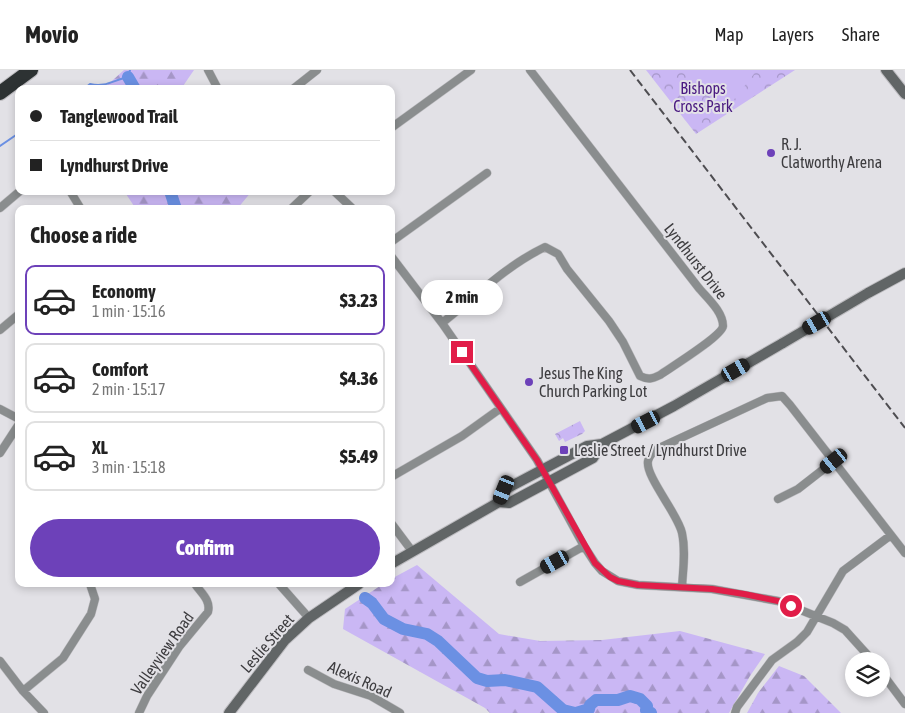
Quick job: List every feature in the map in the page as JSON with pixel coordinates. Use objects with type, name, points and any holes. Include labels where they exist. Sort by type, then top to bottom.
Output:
[{"type":"highway","points":[[0,93],[31,70]]},
{"type":"main road","points":[[886,70],[905,94]]},
{"type":"main road","points":[[499,502],[504,490],[587,446],[602,444],[674,406],[868,293],[905,274]]},
{"type":"main road","points":[[395,562],[499,502],[509,503],[593,458],[602,444]]},
{"type":"main road","name":"Leslie Street","points":[[229,713],[280,647],[309,618],[354,587]]},
{"type":"street","points":[[208,70],[216,85]]},
{"type":"street","points":[[298,85],[317,70]]},
{"type":"street","points":[[395,125],[471,70]]},
{"type":"street","name":"Lyndhurst Drive","points":[[442,323],[502,275],[545,247],[558,254],[567,269],[609,321],[623,342],[640,376],[646,379],[653,379],[660,375],[722,330],[723,323],[715,306],[698,287],[530,70]]},
{"type":"street","points":[[395,239],[486,173]]},
{"type":"street","points":[[0,208],[15,195]]},
{"type":"street","points":[[295,205],[306,195]]},
{"type":"street","points":[[338,195],[349,205]]},
{"type":"street","points":[[395,261],[442,323],[543,470],[584,546],[602,571],[618,581],[638,585],[712,589],[778,601],[817,616],[845,630],[865,652]]},
{"type":"street","points":[[0,330],[15,317]]},
{"type":"street","points":[[682,587],[684,552],[682,532],[670,506],[650,474],[648,462],[652,453],[767,398],[782,396],[905,553]]},
{"type":"street","points":[[395,475],[462,436],[501,408]]},
{"type":"street","points":[[0,409],[15,417]]},
{"type":"street","points":[[0,453],[15,430]]},
{"type":"street","points":[[778,499],[798,489],[834,461]]},
{"type":"street","points":[[395,528],[412,551]]},
{"type":"street","points":[[735,713],[772,660],[797,642],[806,632],[843,571],[891,535]]},
{"type":"street","points":[[520,582],[584,546]]},
{"type":"street","points":[[23,691],[64,658],[91,614],[95,599],[91,587]]},
{"type":"street","name":"Valleyview Road","points":[[139,713],[174,654],[208,612],[209,607],[206,597],[198,587]]},
{"type":"street","points":[[282,587],[309,618]]},
{"type":"street","points":[[0,661],[23,691],[44,713]]},
{"type":"street","name":"Alexis Road","points":[[308,670],[334,684],[371,696],[400,713]]},
{"type":"street","points":[[890,684],[905,704]]},
{"type":"green space","points":[[124,70],[194,70],[184,85],[107,85]]},
{"type":"green space","name":"Bishops Cross Park","points":[[646,70],[795,70],[696,134]]},
{"type":"green space","points":[[681,70],[757,70],[729,106]]},
{"type":"green space","points":[[127,195],[249,195],[240,205],[133,205]]},
{"type":"green space","points":[[580,421],[585,431],[582,434],[565,442],[563,438],[559,441],[555,434]]},
{"type":"green space","points":[[417,565],[499,634],[540,641],[602,640],[680,631],[765,654],[729,713],[490,713],[485,708],[343,629],[345,609],[378,587],[395,587],[395,577]]},
{"type":"green space","points":[[779,666],[804,676],[841,713],[747,713],[758,693]]},
{"type":"waterway","points":[[95,85],[128,77],[130,70]]},
{"type":"waterway","points":[[128,77],[133,85]]},
{"type":"waterway","points":[[89,85],[95,85]]},
{"type":"waterway","points":[[0,146],[15,136]]},
{"type":"waterway","points":[[171,195],[175,205]]},
{"type":"waterway","points":[[365,598],[372,603],[384,619],[403,629],[427,634],[438,641],[477,678],[487,681],[505,680],[537,687],[563,710],[575,713]]},
{"type":"waterway","points":[[576,713],[589,709],[590,705],[596,700],[618,700],[630,696],[640,699],[647,706],[646,710],[651,713]]},
{"type":"railway","points":[[630,70],[905,428]]},
{"type":"place","name":"R. J. Clatworthy Arena","points":[[771,153]]},
{"type":"place","name":"Jesus The King Church Parking Lot","points":[[529,382]]},
{"type":"place","name":"Leslie Street / Lyndhurst Drive","points":[[564,450]]},
{"type":"route","points":[[462,352],[537,460],[595,563],[602,571],[618,581],[638,585],[712,589],[778,601],[791,606]]}]
